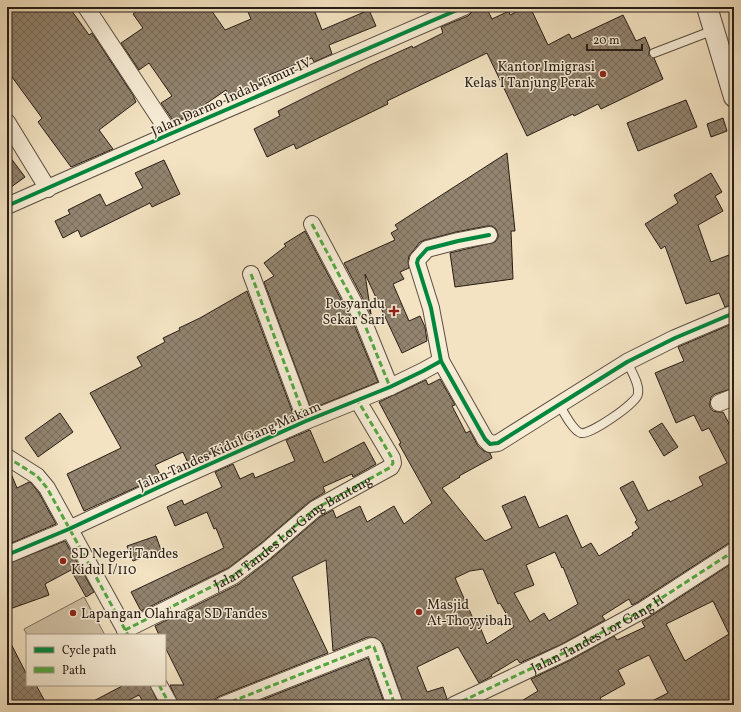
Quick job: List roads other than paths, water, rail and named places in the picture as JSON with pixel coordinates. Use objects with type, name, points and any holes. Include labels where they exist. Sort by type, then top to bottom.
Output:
[{"type":"street","points":[[86,7],[170,134]]},
{"type":"street","name":"Jalan Darmo Indah Timur IV","points":[[7,206],[464,7]]},
{"type":"street","points":[[708,7],[734,97]]},
{"type":"street","points":[[7,122],[48,189]]},
{"type":"street","points":[[312,224],[362,318],[390,387]]},
{"type":"street","points":[[489,235],[427,249],[418,259],[417,266],[428,298],[441,361],[485,440],[490,444],[498,443],[627,362],[675,338],[734,313]]},
{"type":"street","points":[[251,274],[306,421]]},
{"type":"street","name":"Jalan Tandes Kidul Gang Makam","points":[[7,555],[69,529],[306,421],[390,387],[441,361]]},
{"type":"street","points":[[719,403],[734,397]]},
{"type":"street","name":"Jalan Tandes Lor Gang Banteng","points":[[126,633],[238,573],[315,509],[391,467],[393,463],[392,458],[358,401]]},
{"type":"street","points":[[7,457],[37,476],[42,481],[126,633]]},
{"type":"street","name":"Jalan Tandes Lor Gang II","points":[[454,705],[566,652],[636,614],[734,552]]},
{"type":"street","points":[[223,705],[370,646],[374,647],[395,705]]},
{"type":"street","points":[[160,686],[170,705]]},
{"type":"lane","points":[[654,53],[714,30]]},
{"type":"lane","points":[[559,404],[574,428],[582,433],[587,432],[611,418],[634,401],[638,396],[639,390],[627,362]]},
{"type":"place","name":"Kantor Imigrasi Kelas I Tanjung Perak","points":[[603,74]]},
{"type":"place","name":"Posyandu Sekar Sari","points":[[394,311]]},
{"type":"place","name":"SD Negeri Tandes Kidul I/110","points":[[63,561]]},
{"type":"place","name":"Masjid At-Thoyyibah","points":[[419,612]]},
{"type":"place","name":"Lapangan Olahraga SD Tandes","points":[[73,613]]}]
